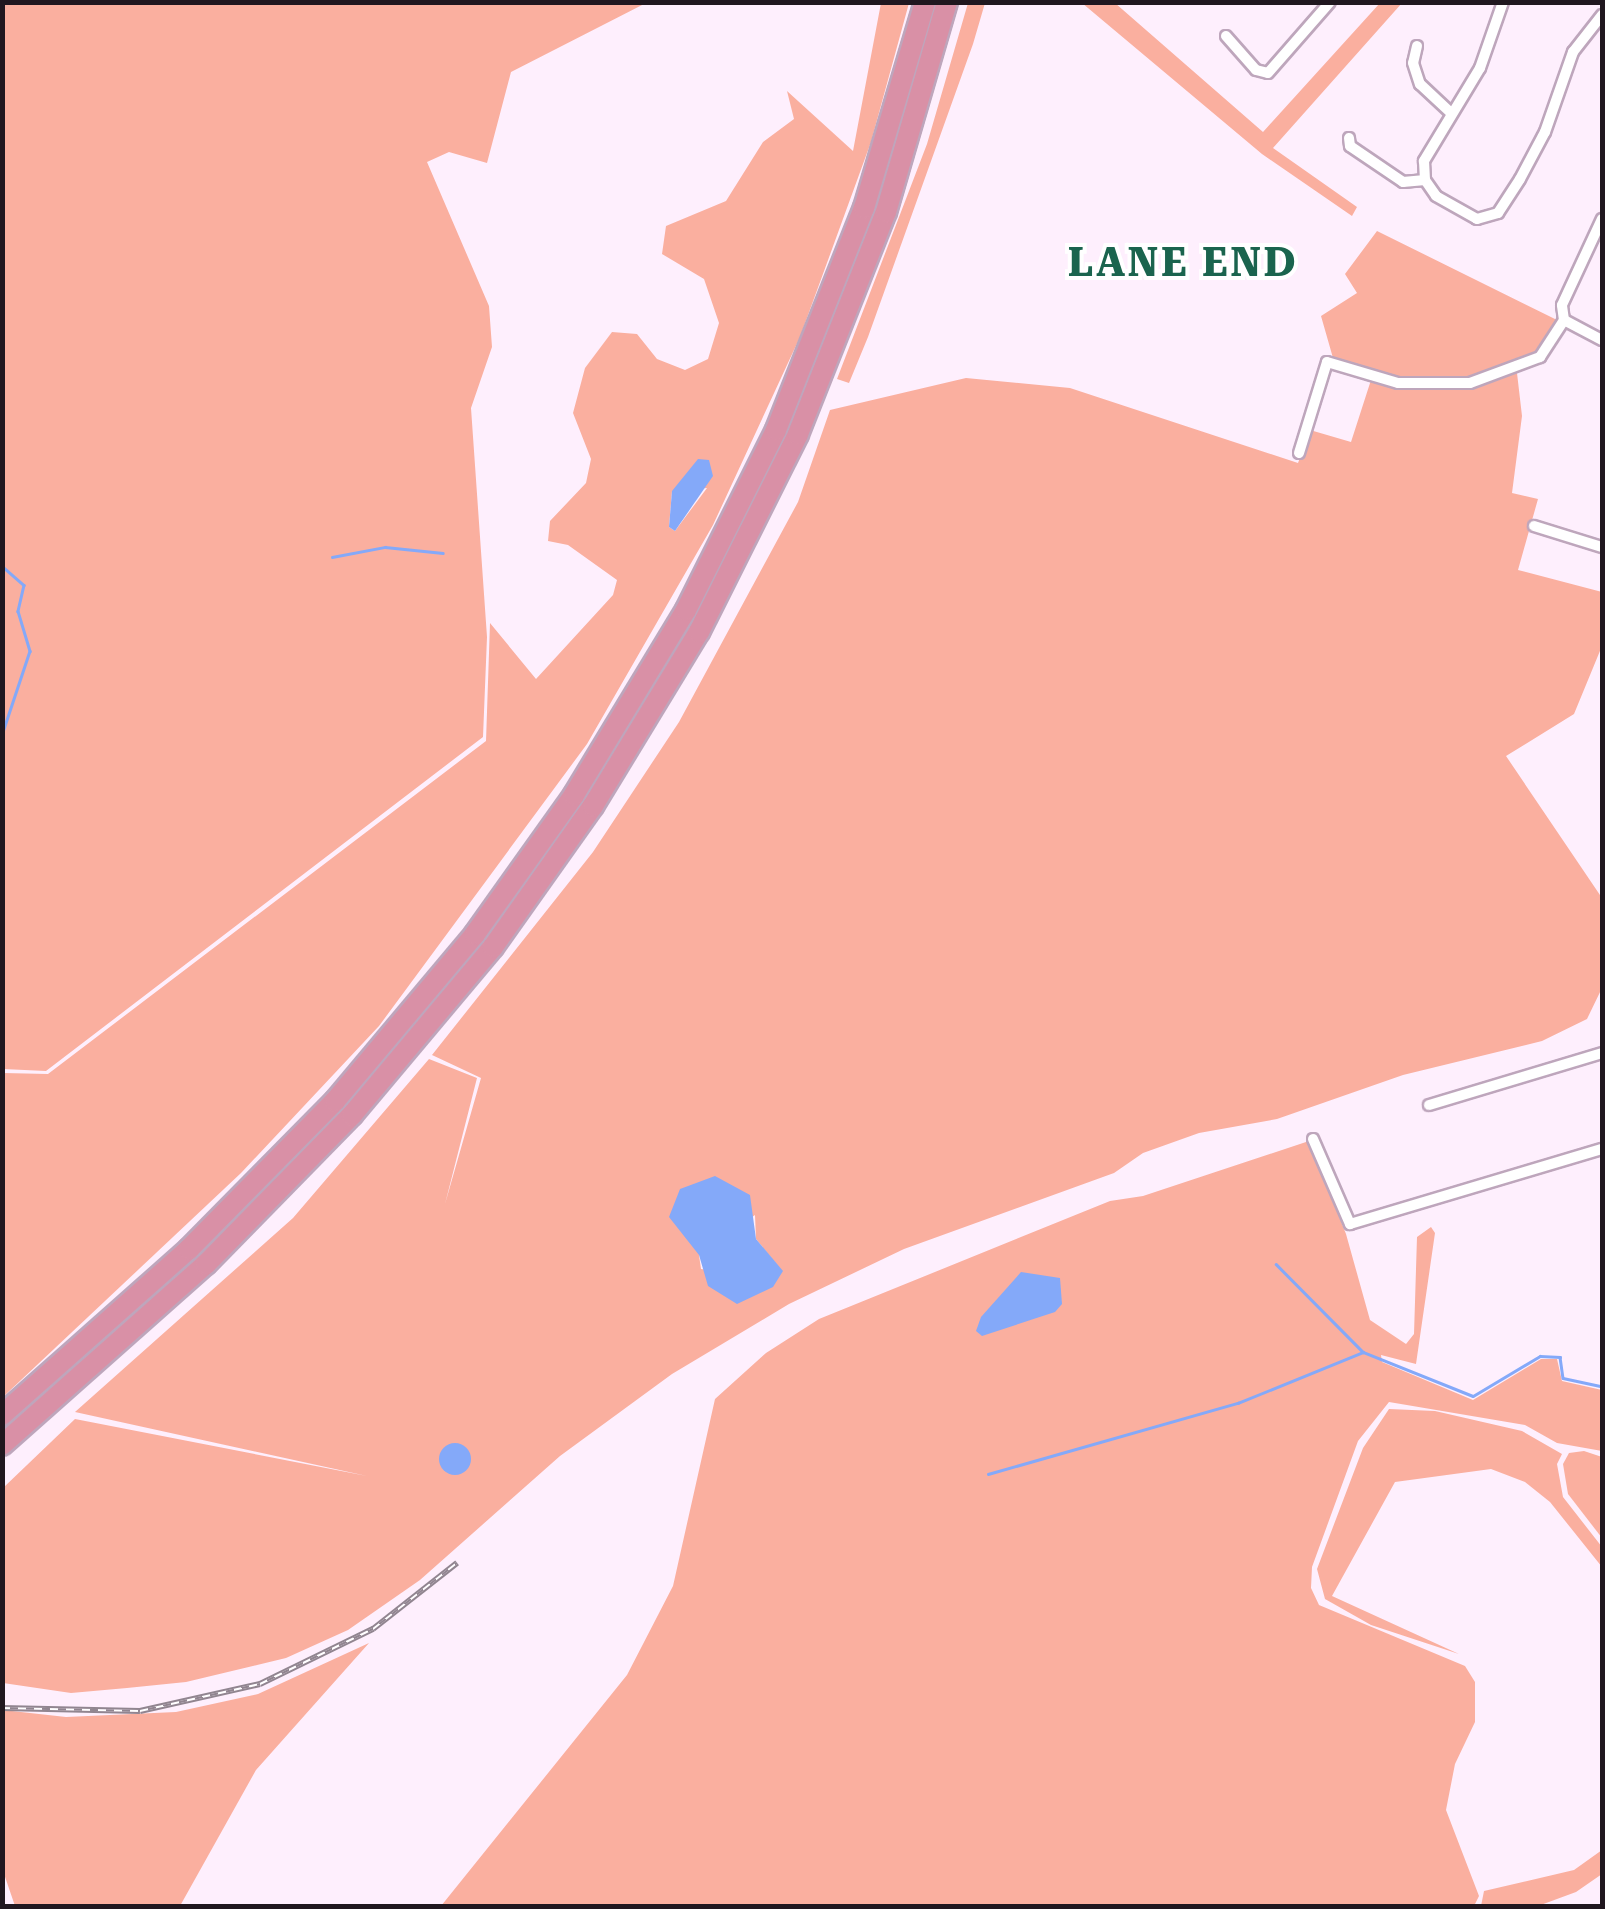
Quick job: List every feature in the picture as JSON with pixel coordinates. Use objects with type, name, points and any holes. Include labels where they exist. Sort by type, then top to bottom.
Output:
[{"type":"highway","points":[[2,1415],[190,1249],[336,1101],[475,934],[574,795],[686,610],[776,430],[864,208],[925,2]]},
{"type":"highway","points":[[2,1445],[206,1264],[352,1115],[493,946],[593,806],[699,632],[798,434],[886,212],[950,2]]},
{"type":"street","points":[[1226,36],[1259,72],[1270,72],[1330,2]]},
{"type":"street","points":[[1504,2],[1480,68],[1426,152],[1425,180],[1450,207],[1477,218],[1498,213],[1546,132],[1580,38],[1602,15]]},
{"type":"street","points":[[1418,46],[1412,63],[1420,84],[1451,112]]},
{"type":"street","points":[[1226,58],[1237,49]]},
{"type":"street","points":[[1349,138],[1350,146],[1403,182],[1425,180]]},
{"type":"street","points":[[1299,453],[1327,362],[1398,383],[1470,383],[1540,357],[1564,320],[1562,305],[1602,220]]},
{"type":"street","points":[[1564,320],[1602,340]]},
{"type":"street","points":[[1534,526],[1602,547]]},
{"type":"street","points":[[1429,1105],[1602,1052]]},
{"type":"street","points":[[1313,1138],[1350,1224],[1602,1150]]},
{"type":"shaded area","points":[[3,3],[646,3],[511,72],[487,163],[449,152],[427,162],[489,306],[492,347],[471,408],[487,637],[483,737],[46,1071],[3,1069]]},
{"type":"shaded area","points":[[881,3],[909,3],[871,142],[800,337],[713,525],[587,744],[379,1026],[241,1173],[3,1397],[3,1073],[48,1074],[486,741],[490,623],[536,679],[613,595],[617,580],[568,545],[548,541],[550,521],[586,483],[591,459],[573,413],[585,368],[612,332],[637,334],[657,359],[685,370],[708,359],[719,323],[704,279],[662,254],[666,226],[726,201],[763,142],[794,119],[787,91],[853,151]],"holes":[[[707,488],[675,531],[669,527],[672,491]]]},
{"type":"shaded area","points":[[968,3],[985,3],[973,44],[849,383],[837,379],[927,144]]},
{"type":"shaded area","points":[[1082,3],[1115,3],[1263,132],[1380,3],[1402,3],[1273,148],[1357,207],[1352,216],[1262,154]]},
{"type":"shaded area","points":[[1377,231],[1557,320],[1542,350],[1464,381],[1401,381],[1333,358],[1321,316],[1357,293],[1345,274]]},
{"type":"shaded area","points":[[1517,373],[1522,416],[1512,493],[1538,499],[1518,570],[1602,592],[1602,646],[1574,714],[1506,756],[1602,898],[1602,988],[1587,1019],[1542,1041],[1403,1075],[1277,1119],[1199,1133],[1143,1153],[1114,1173],[904,1249],[789,1304],[672,1374],[560,1456],[420,1580],[348,1630],[286,1658],[186,1682],[71,1693],[3,1683],[3,1488],[75,1419],[367,1476],[75,1412],[293,1218],[429,1059],[477,1078],[445,1204],[481,1078],[432,1055],[593,852],[679,722],[798,502],[830,410],[966,378],[1070,388],[1298,463],[1310,430],[1351,442],[1371,380],[1397,388],[1477,387]],"holes":[[[755,1215],[756,1239],[782,1271],[773,1280],[701,1269],[699,1255]]]},
{"type":"shaded area","points":[[1309,1141],[1346,1234],[1370,1320],[1406,1344],[1414,1334],[1417,1237],[1431,1227],[1435,1233],[1416,1364],[1381,1355],[1382,1362],[1473,1400],[1541,1359],[1557,1359],[1562,1381],[1602,1390],[1602,1451],[1557,1443],[1525,1425],[1389,1402],[1358,1441],[1312,1567],[1311,1588],[1319,1605],[1465,1666],[1475,1682],[1475,1722],[1455,1764],[1446,1810],[1479,1896],[1474,1906],[441,1906],[627,1675],[673,1586],[715,1399],[766,1353],[819,1319],[1110,1201],[1143,1196]]},
{"type":"shaded area","points":[[1389,1409],[1435,1411],[1522,1431],[1562,1454],[1557,1464],[1563,1497],[1602,1547],[1602,1567],[1550,1502],[1525,1482],[1491,1469],[1395,1482],[1332,1596],[1459,1654],[1371,1625],[1325,1599],[1317,1569],[1363,1448]]},
{"type":"shaded area","points":[[1584,1451],[1602,1457],[1602,1538],[1568,1494],[1563,1464],[1569,1453]]},
{"type":"shaded area","points":[[369,1643],[256,1770],[180,1906],[15,1906],[3,1871],[3,1710],[66,1717],[176,1712],[258,1694]]},
{"type":"shaded area","points":[[1602,1850],[1602,1874],[1576,1892],[1538,1906],[1481,1906],[1484,1891],[1574,1870]]},
{"type":"water","points":[[698,459],[709,460],[713,476],[675,531],[669,527],[672,491]]},
{"type":"water","points":[[715,1176],[750,1195],[756,1239],[783,1271],[773,1287],[737,1304],[708,1286],[699,1255],[669,1217],[680,1189]]},
{"type":"water","points":[[1021,1272],[1060,1278],[1062,1304],[1055,1312],[982,1336],[976,1331],[981,1317]]},
{"type":"water","points":[[455,1443],[466,1448],[471,1459],[466,1470],[455,1475],[444,1470],[439,1459],[444,1448]]},
{"type":"waterway","points":[[332,557],[385,547],[443,553]]},
{"type":"waterway","points":[[2,566],[24,585],[18,611],[30,651],[2,735]]},
{"type":"waterway","points":[[1276,1264],[1363,1352]]},
{"type":"waterway","points":[[988,1474],[1238,1403],[1363,1352],[1473,1396],[1540,1356],[1560,1357],[1563,1378],[1602,1386]]},
{"type":"railway","points":[[2,1708],[140,1711],[260,1684],[373,1629],[457,1563]]},
{"type":"district","name":"LANE END","points":[[1183,263]]}]
